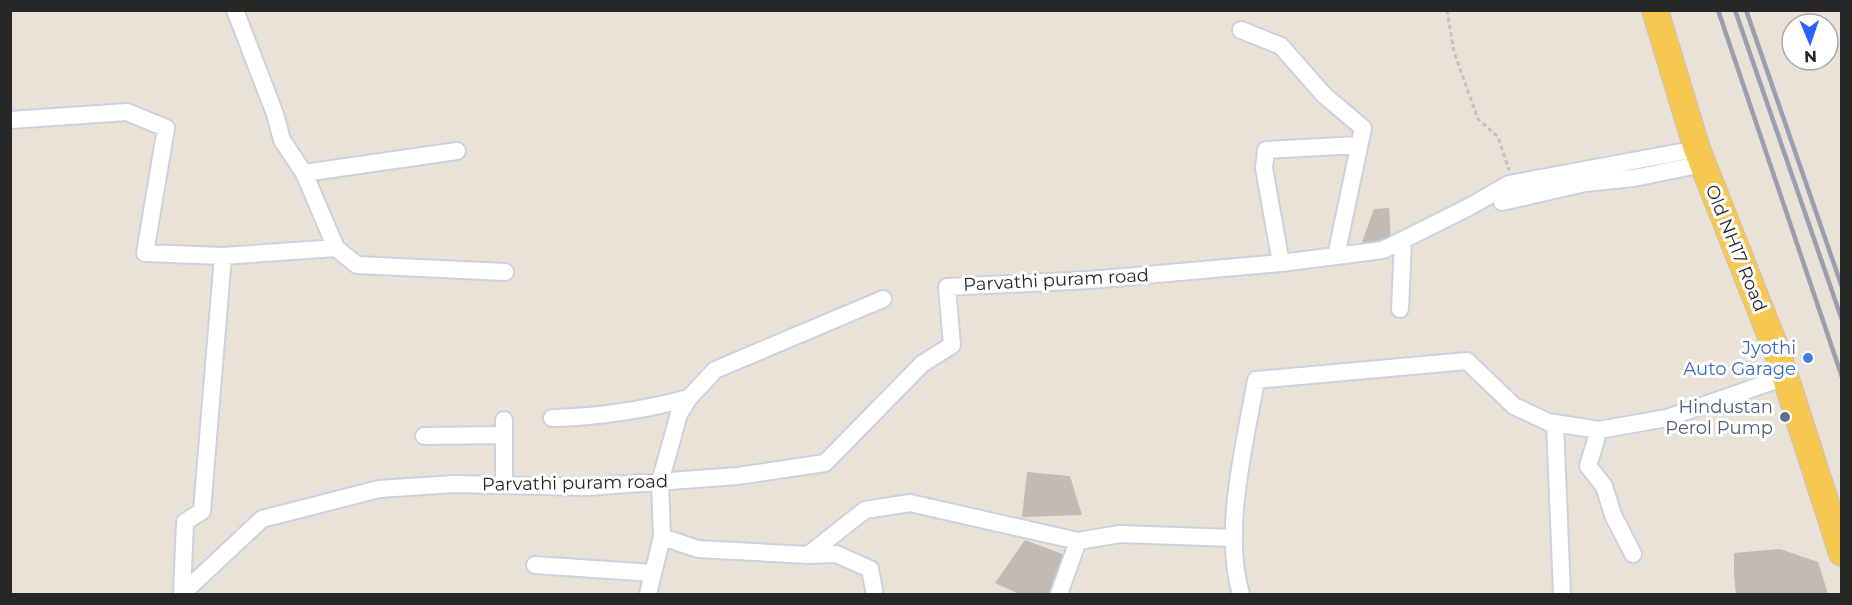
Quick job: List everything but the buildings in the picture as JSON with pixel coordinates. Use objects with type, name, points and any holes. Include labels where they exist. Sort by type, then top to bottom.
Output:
[{"type":"main road","name":"Old NH17 Road","points":[[1655,10],[1700,156],[1778,354],[1842,553]]},
{"type":"street","points":[[235,10],[275,114],[282,140],[304,173],[336,248],[357,265],[505,272]]},
{"type":"street","points":[[1241,30],[1281,46],[1324,95],[1363,128],[1336,256]]},
{"type":"street","points":[[10,120],[127,112],[166,128],[146,253],[223,255],[336,248]]},
{"type":"street","points":[[1281,263],[1264,168],[1266,150],[1359,144]]},
{"type":"street","points":[[304,173],[457,151]]},
{"type":"street","points":[[1502,202],[1585,183],[1634,178],[1700,156]]},
{"type":"street","name":"Parvathi puram road","points":[[182,594],[262,519],[379,489],[454,484],[587,487],[738,477],[825,463],[922,364],[952,345],[947,286],[1090,280],[1281,263],[1383,250],[1509,184],[1700,156]]},
{"type":"street","points":[[1400,309],[1403,240]]},
{"type":"street","points":[[182,594],[185,522],[202,510],[223,255]]},
{"type":"street","points":[[648,594],[662,537],[660,482],[679,414],[689,398],[715,370],[883,299]]},
{"type":"street","points":[[1241,594],[1236,579],[1233,538],[1236,498],[1256,380],[1467,361],[1514,406],[1548,422],[1599,430],[1667,418],[1785,377]]},
{"type":"street","points":[[552,418],[593,417],[658,406],[689,398]]},
{"type":"street","points":[[1555,423],[1562,594]]},
{"type":"street","points":[[424,436],[504,427],[504,485]]},
{"type":"street","points":[[1599,430],[1588,466],[1604,486],[1613,515],[1633,554]]},
{"type":"street","points":[[808,555],[865,510],[910,502],[1078,541],[1120,534],[1233,538]]},
{"type":"street","points":[[662,537],[698,549],[808,555],[836,554],[870,569],[874,590]]},
{"type":"street","points":[[1059,594],[1078,541]]},
{"type":"street","points":[[535,565],[653,573]]},
{"type":"path","points":[[1447,10],[1454,52],[1478,119],[1498,137],[1511,178]]},
{"type":"railway","points":[[1718,10],[1842,377]]},
{"type":"railway","points":[[1735,10],[1842,320]]},
{"type":"railway","points":[[1746,10],[1842,287]]},
{"type":"place","name":"Jyothi Auto Garage","points":[[1808,358]]},
{"type":"place","name":"Hindustan Perol Pump","points":[[1785,417]]}]
